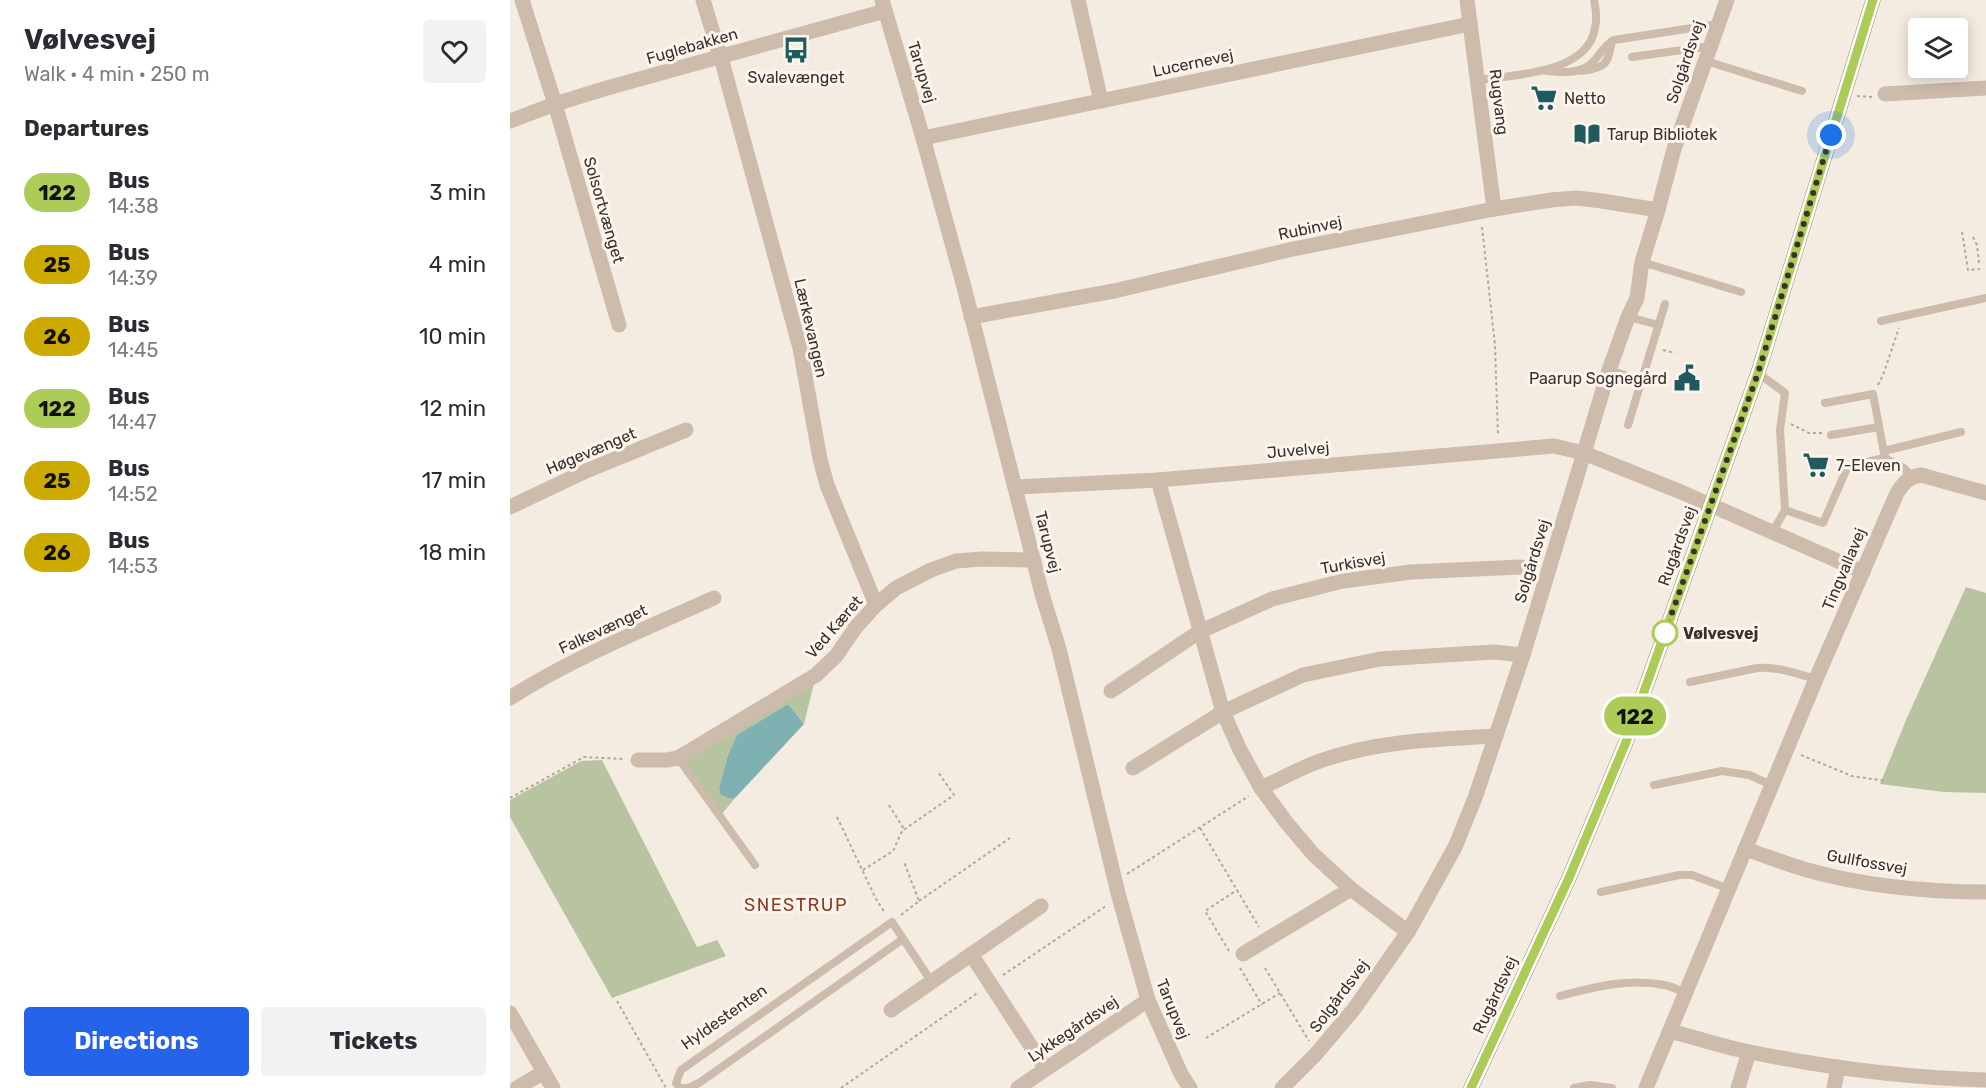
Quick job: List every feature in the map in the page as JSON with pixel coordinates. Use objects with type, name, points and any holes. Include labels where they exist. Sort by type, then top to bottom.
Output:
[{"type":"main road","name":"Rugårdsvej","points":[[1471,1088],[1569,878],[1626,742],[1758,373],[1873,0]]},
{"type":"street","name":"Solsortvænget","points":[[522,0],[555,104],[619,325]]},
{"type":"street","points":[[703,0],[720,56]]},
{"type":"street","points":[[1078,0],[1101,101]]},
{"type":"street","name":"Rugvang","points":[[1467,0],[1478,80],[1487,210]]},
{"type":"street","name":"Solgårdsvej","points":[[1282,1088],[1316,1054],[1354,1009],[1408,932],[1455,847],[1475,798],[1523,655],[1609,370],[1637,298],[1642,262],[1674,149],[1727,0]]},
{"type":"street","name":"Fuglebakken","points":[[510,121],[555,104],[884,5]]},
{"type":"street","name":"Tarupvej","points":[[884,5],[923,138],[971,317],[1042,594],[1059,649],[1148,1000],[1181,1074],[1190,1088]]},
{"type":"street","name":"Lucernevej","points":[[923,138],[1470,24]]},
{"type":"street","name":"Lærkevangen","points":[[720,56],[800,348],[820,459],[827,485],[876,605]]},
{"type":"street","points":[[1885,94],[1986,88]]},
{"type":"street","name":"Rubinvej","points":[[971,317],[1114,291],[1293,249],[1487,210],[1551,200],[1577,198],[1658,210]]},
{"type":"street","name":"Høgevænget","points":[[510,507],[586,471],[686,430]]},
{"type":"street","name":"Juvelvej","points":[[1015,488],[1158,480],[1554,446],[1584,453]]},
{"type":"street","points":[[1584,453],[1863,572]]},
{"type":"street","points":[[1912,477],[1921,475],[1933,477],[1986,493]]},
{"type":"street","name":"Tingvallavej","points":[[1646,1088],[1816,679],[1897,493],[1912,477]]},
{"type":"street","points":[[1158,480],[1223,712],[1261,788],[1313,854],[1351,889],[1408,932]]},
{"type":"street","name":"Ved Kæret","points":[[638,760],[678,758],[816,675],[836,656],[856,627],[876,605],[896,588],[931,570],[956,561],[1034,560]]},
{"type":"street","name":"Turkisvej","points":[[1111,691],[1199,632],[1272,599],[1343,581],[1411,572],[1521,567]]},
{"type":"street","name":"Falkevænget","points":[[510,698],[531,684],[604,646],[714,598]]},
{"type":"street","points":[[1133,768],[1223,712],[1303,675],[1380,659],[1494,652],[1523,655]]},
{"type":"street","points":[[1261,788],[1320,761],[1368,748],[1430,739],[1496,736]]},
{"type":"street","name":"Gullfossvej","points":[[1745,849],[1807,870],[1878,885],[1956,892],[1986,892]]},
{"type":"street","points":[[1238,959],[1351,889]]},
{"type":"street","points":[[891,1010],[1041,906]]},
{"type":"street","points":[[971,954],[1045,1068]]},
{"type":"street","name":"Lykkegårdsvej","points":[[1018,1088],[1148,1000]]},
{"type":"street","points":[[510,1013],[553,1088]]},
{"type":"street","points":[[1670,1031],[1749,1052],[1926,1083],[1986,1080]]},
{"type":"street","points":[[1738,1088],[1749,1052]]},
{"type":"street","points":[[1834,1088],[1838,1067]]},
{"type":"street","points":[[517,1088],[544,1072]]},
{"type":"lane","points":[[1546,71],[1575,57],[1588,45],[1595,30],[1594,0]]},
{"type":"lane","points":[[1478,80],[1546,71],[1578,71],[1593,62],[1603,48],[1612,41],[1718,24]]},
{"type":"lane","points":[[1632,57],[1711,46]]},
{"type":"lane","points":[[1706,62],[1802,91]]},
{"type":"lane","points":[[1642,262],[1741,292]]},
{"type":"lane","points":[[1881,321],[1986,298]]},
{"type":"lane","points":[[1628,425],[1665,304]]},
{"type":"lane","points":[[1628,317],[1659,325]]},
{"type":"lane","points":[[1609,370],[1641,380]]},
{"type":"lane","points":[[1758,373],[1785,393],[1780,430],[1785,510],[1772,532]]},
{"type":"lane","points":[[1825,403],[1873,394],[1884,454],[1904,468],[1912,477]]},
{"type":"lane","points":[[1831,435],[1879,427]]},
{"type":"lane","points":[[1785,510],[1823,524],[1848,466],[1961,432]]},
{"type":"lane","points":[[1690,682],[1768,667],[1816,679]]},
{"type":"lane","points":[[678,758],[755,865]]},
{"type":"lane","points":[[1654,785],[1722,771],[1749,775],[1772,785]]},
{"type":"lane","points":[[1600,892],[1679,875],[1692,875],[1729,889]]},
{"type":"lane","points":[[891,922],[931,981]]},
{"type":"lane","name":"Hyldestenten","points":[[891,922],[681,1070],[676,1083],[680,1088],[688,1088],[699,1083],[903,939]]},
{"type":"lane","points":[[1560,996],[1612,984],[1636,982],[1666,985],[1686,993]]},
{"type":"lane","points":[[1574,1088],[1590,1085],[1612,1088]]},
{"type":"path","points":[[1844,92],[1865,98],[1884,97],[1885,94]]},
{"type":"path","points":[[1487,210],[1499,451]]},
{"type":"path","points":[[1962,232],[1968,270],[1980,269]]},
{"type":"path","points":[[1973,237],[1977,245],[1979,263]]},
{"type":"path","points":[[1873,394],[1883,375],[1902,317]]},
{"type":"path","points":[[1662,349],[1675,353]]},
{"type":"path","points":[[1782,419],[1809,433],[1818,432]]},
{"type":"path","points":[[1787,749],[1852,776],[1886,782]]},
{"type":"path","points":[[510,798],[584,757],[638,760]]},
{"type":"path","points":[[862,870],[893,851],[904,829],[954,795],[938,772]]},
{"type":"path","points":[[1116,881],[1261,788]]},
{"type":"path","points":[[889,805],[904,829]]},
{"type":"path","points":[[837,817],[876,899],[891,922],[1010,838]]},
{"type":"path","points":[[1200,828],[1266,940]]},
{"type":"path","points":[[904,862],[919,901]]},
{"type":"path","points":[[1237,890],[1205,911],[1238,959],[1262,1005]]},
{"type":"path","points":[[1265,968],[1316,1054]]},
{"type":"path","points":[[1206,1038],[1280,993]]},
{"type":"path","points":[[617,1001],[666,1088]]},
{"type":"green space","points":[[1966,587],[1986,593],[1986,793],[1944,792],[1880,784],[1906,720]]},
{"type":"green space","points":[[816,675],[804,724],[788,704],[737,735],[728,755],[719,788],[731,799],[736,797],[720,816],[678,758]]},
{"type":"green space","points":[[602,760],[697,947],[717,940],[726,956],[612,998],[510,817],[510,800],[581,761]]},
{"type":"water","points":[[788,704],[804,724],[736,797],[731,799],[721,795],[719,788],[728,755],[737,735]]},
{"type":"bus line","name":"122","points":[[1471,1088],[1569,878],[1626,742],[1758,373],[1873,0]]},
{"type":"place","name":"Svalevænget","points":[[796,50]]},
{"type":"place","name":"Netto","points":[[1544,98]]},
{"type":"place","name":"Tarup Bibliotek","points":[[1587,134]]},
{"type":"place","name":"Paarup Sognegård","points":[[1687,378]]},
{"type":"place","name":"7-Eleven","points":[[1816,465]]},
{"type":"place","name":"Vølvesvej","points":[[1665,633]]},
{"type":"district","name":"SNESTRUP","points":[[796,905]]},
{"type":"route","points":[[1665,633],[1663,638],[1758,373],[1831,135]]}]
